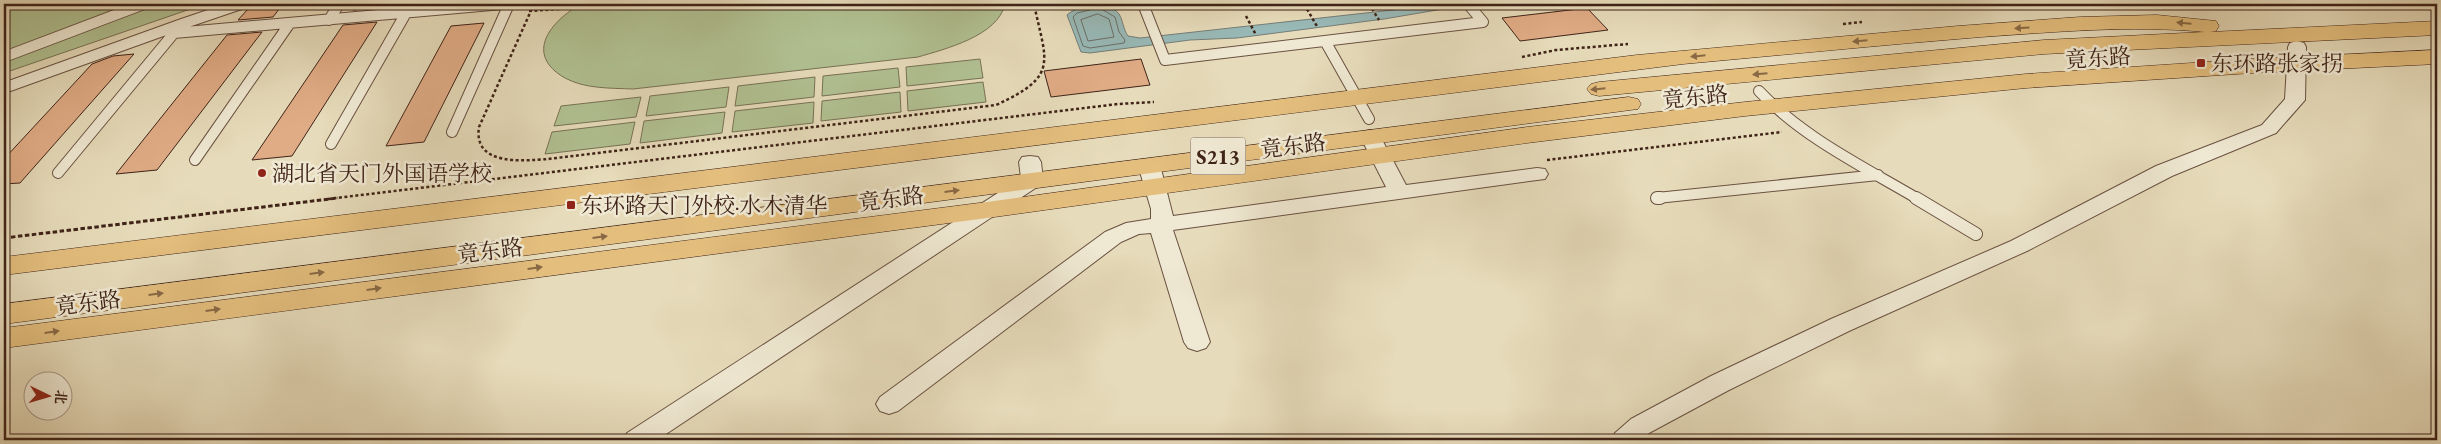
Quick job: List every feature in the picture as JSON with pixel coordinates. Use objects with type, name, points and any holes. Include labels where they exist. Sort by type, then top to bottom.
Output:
[{"type":"main road","name":"竟东路","points":[[2293,49],[2437,28]]},
{"type":"main road","name":"竟东路","points":[[4,314],[1031,171],[1369,127],[1594,90],[2044,47],[2293,49],[2437,40]]},
{"type":"main road","points":[[4,266],[1369,127],[2026,81],[2293,49],[2437,57]]},
{"type":"main road","points":[[4,338],[987,210],[1152,176],[1369,127]]},
{"type":"main road","name":"竟东路","points":[[4,295],[1031,171],[1152,176]]},
{"type":"street","points":[[1626,440],[1640,426],[1720,383],[2019,246],[2164,171],[2269,129],[2295,100],[2293,49]]},
{"type":"street","points":[[1369,127],[1399,192]]},
{"type":"street","points":[[637,440],[987,210],[1031,171]]},
{"type":"street","points":[[889,404],[1113,237],[1134,228],[1537,174]]},
{"type":"street","points":[[1152,176],[1162,209],[1162,232],[1197,342]]},
{"type":"lane","points":[[4,57],[144,4]]},
{"type":"lane","points":[[4,88],[241,4]]},
{"type":"lane","points":[[329,20],[339,4]]},
{"type":"lane","points":[[149,36],[503,4]]},
{"type":"lane","points":[[452,132],[509,4]]},
{"type":"lane","points":[[1143,4],[1165,60],[1483,22],[1471,7]]},
{"type":"lane","points":[[331,144],[406,12]]},
{"type":"lane","points":[[195,160],[290,23]]},
{"type":"lane","points":[[58,174],[182,24]]},
{"type":"lane","points":[[1325,41],[1369,127]]},
{"type":"lane","points":[[1766,98],[1818,139],[1976,234]]},
{"type":"lane","points":[[1657,198],[1878,175]]},
{"type":"path","points":[[534,4],[529,11],[479,127],[477,139],[482,148],[492,155],[507,160],[548,159],[996,105],[1024,90],[1035,81],[1044,69],[1046,58],[1034,4]]},
{"type":"path","points":[[529,11],[574,8]]},
{"type":"path","points":[[1839,24],[1868,22]]},
{"type":"path","points":[[1520,58],[1556,50],[1634,43]]},
{"type":"path","points":[[4,238],[980,120],[1118,104],[1160,102]]},
{"type":"green space","points":[[4,4],[205,4],[4,73]]},
{"type":"green space","points":[[581,4],[1005,4],[1000,15],[982,33],[956,45],[918,57],[633,89],[581,84],[565,78],[552,69],[546,59],[544,49],[546,38],[560,19]]},
{"type":"green space","points":[[980,59],[983,78],[907,86],[906,67]]},
{"type":"green space","points":[[898,68],[900,87],[822,96],[823,76]]},
{"type":"green space","points":[[815,77],[814,97],[735,106],[738,86]]},
{"type":"green space","points":[[983,82],[986,102],[908,111],[907,91]]},
{"type":"green space","points":[[729,87],[726,107],[646,116],[650,96]]},
{"type":"green space","points":[[900,92],[901,112],[821,121],[822,101]]},
{"type":"green space","points":[[641,97],[636,117],[554,126],[561,106]]},
{"type":"green space","points":[[814,102],[813,123],[732,132],[735,111]]},
{"type":"green space","points":[[725,112],[722,133],[640,143],[644,121]]},
{"type":"green space","points":[[635,122],[630,144],[545,154],[552,132]]},
{"type":"water","points":[[1447,4],[1519,4],[1455,7],[1384,19],[1237,38],[1190,40],[1090,53],[1081,52],[1067,15],[1086,7],[1108,7],[1119,14],[1128,36],[1140,38]]},
{"type":"building","points":[[261,4],[283,4],[273,17],[238,20],[248,9],[258,8]]},
{"type":"building","points":[[357,4],[388,4],[386,7],[353,10]]},
{"type":"building","points":[[1587,8],[1608,30],[1520,41],[1502,18]]},
{"type":"building","points":[[377,22],[292,156],[252,160],[343,25]]},
{"type":"building","points":[[484,23],[424,142],[386,146],[451,26]]},
{"type":"building","points":[[262,32],[157,170],[116,174],[227,35]]},
{"type":"building","points":[[134,54],[20,183],[4,184],[4,159],[92,64],[113,56]]},
{"type":"building","points":[[1141,59],[1150,85],[1051,97],[1044,71]]},
{"type":"place","name":"东环路张家拐","points":[[2201,63]]},
{"type":"place","name":"湖北省天门外国语学校","points":[[262,173]]},
{"type":"place","name":"东环路天门外校·水木清华","points":[[571,205]]}]
